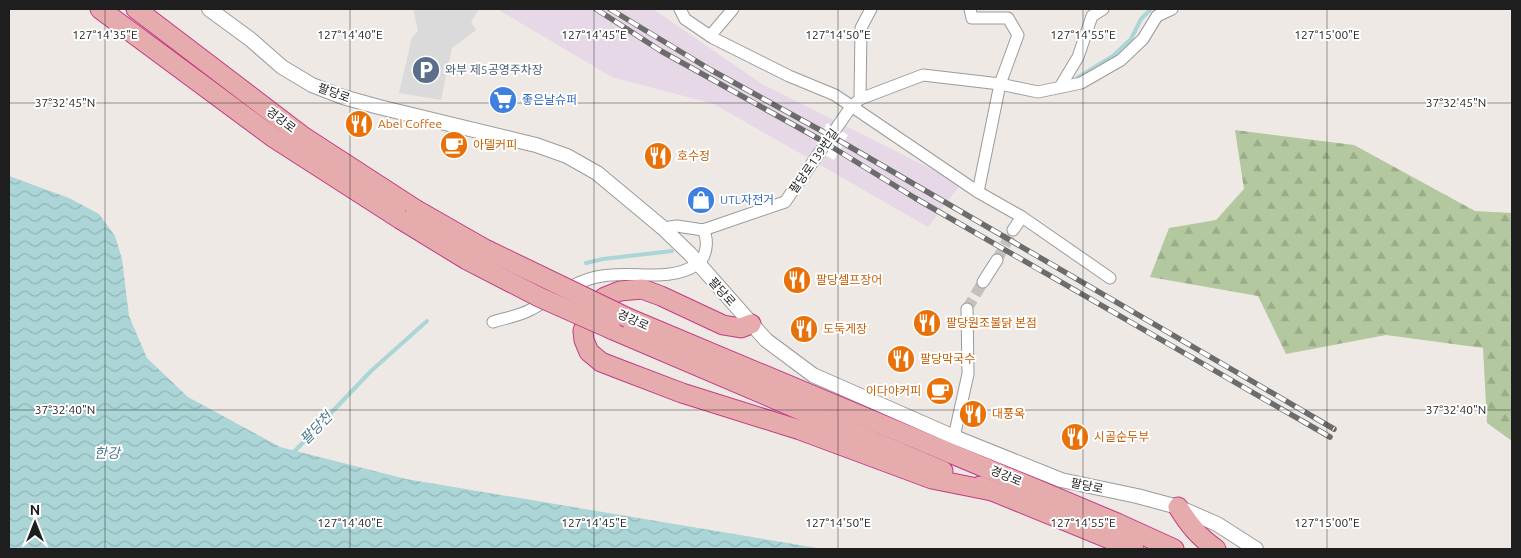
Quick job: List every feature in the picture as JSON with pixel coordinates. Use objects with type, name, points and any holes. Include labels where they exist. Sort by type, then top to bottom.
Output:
[{"type":"highway","name":"경강로","points":[[100,9],[274,138],[467,260],[539,297],[611,329],[992,491],[1134,549]]},
{"type":"highway","name":"경강로","points":[[136,9],[304,137],[415,209],[485,250],[628,318],[1108,519],[1174,549]]},
{"type":"highway","points":[[751,324],[741,328],[723,325],[642,289],[620,291],[605,296],[590,310],[583,330],[584,340],[589,352],[602,362],[619,369],[682,393],[800,430],[932,479],[992,491]]},
{"type":"highway","points":[[1178,507],[1201,538],[1216,549]]},
{"type":"street","name":"팔당로","points":[[208,9],[250,38],[282,68],[312,85],[343,97],[379,107],[517,139],[567,156],[597,173],[668,233],[694,259],[766,340],[813,374],[954,437],[1061,480],[1178,507],[1217,524],[1256,549]]},
{"type":"street","points":[[680,9],[685,19],[710,36],[789,76],[855,103],[978,192],[1022,217],[1110,278]]},
{"type":"street","points":[[710,36],[733,9]]},
{"type":"street","points":[[855,103],[860,28],[871,9]]},
{"type":"street","points":[[970,9],[972,18],[1008,18],[1018,35],[1000,84],[978,192]]},
{"type":"street","points":[[1060,87],[1078,57],[1092,16],[1103,9]]},
{"type":"street","points":[[855,103],[923,75],[1000,84],[1038,92],[1081,83],[1121,60],[1143,38],[1156,16],[1172,9]]},
{"type":"street","name":"팔당로139번길","points":[[703,230],[785,202],[855,103]]},
{"type":"street","points":[[1012,230],[1022,217]]},
{"type":"street","points":[[493,322],[528,312],[567,288],[592,278],[620,274],[672,274],[705,251],[707,242],[703,230],[677,226],[668,233]]},
{"type":"street","points":[[983,282],[996,260]]},
{"type":"street","points":[[954,437],[968,374],[967,309]]},
{"type":"shaded area","name":"와부 제5공영주차장","points":[[413,9],[479,9],[471,22],[476,30],[452,48],[441,100],[399,93],[412,37],[418,31]]},
{"type":"shaded area","points":[[497,9],[653,9],[762,84],[961,184],[928,227],[714,104],[612,77]]},
{"type":"green space","points":[[1235,130],[1354,145],[1475,211],[1512,213],[1512,441],[1487,423],[1483,348],[1386,335],[1286,354],[1258,296],[1150,277],[1169,228],[1216,220],[1244,189]]},
{"type":"water","name":"한강","points":[[9,176],[69,198],[99,214],[115,236],[122,259],[129,316],[147,358],[188,397],[280,447],[406,479],[823,549],[9,549]]},
{"type":"pier","points":[[827,123],[848,135],[834,160],[814,149]]},
{"type":"waterway","name":"팔당천","points":[[1077,78],[1113,56],[1131,39],[1141,19],[1151,9]]},
{"type":"waterway","name":"팔당천","points":[[586,263],[603,259],[672,251]]},
{"type":"waterway","name":"팔당천","points":[[292,454],[371,371],[427,321]]},
{"type":"tunnel","points":[[997,260],[1013,230]]},
{"type":"tunnel","points":[[967,309],[983,282]]},
{"type":"railway","points":[[596,9],[661,51],[819,139],[915,198],[1330,437]]},
{"type":"railway","points":[[610,9],[711,70],[840,141],[1334,429]]},
{"type":"place","name":"와부 제5공영주차장","points":[[426,70]]},
{"type":"place","name":"좋은날슈퍼","points":[[503,100]]},
{"type":"place","name":"Abel Coffee","points":[[359,124]]},
{"type":"place","name":"아델커피","points":[[454,145]]},
{"type":"place","name":"호수정","points":[[658,156]]},
{"type":"place","name":"UTL자전거","points":[[701,200]]},
{"type":"place","name":"팔당셀프장어","points":[[797,280]]},
{"type":"place","name":"팔당원조불닭 본점","points":[[927,323]]},
{"type":"place","name":"도둑게장","points":[[804,329]]},
{"type":"place","name":"팔당막국수","points":[[901,359]]},
{"type":"place","name":"이다야커피","points":[[940,391]]},
{"type":"place","name":"대풍옥","points":[[973,414]]},
{"type":"place","name":"시골순두부","points":[[1075,437]]}]
